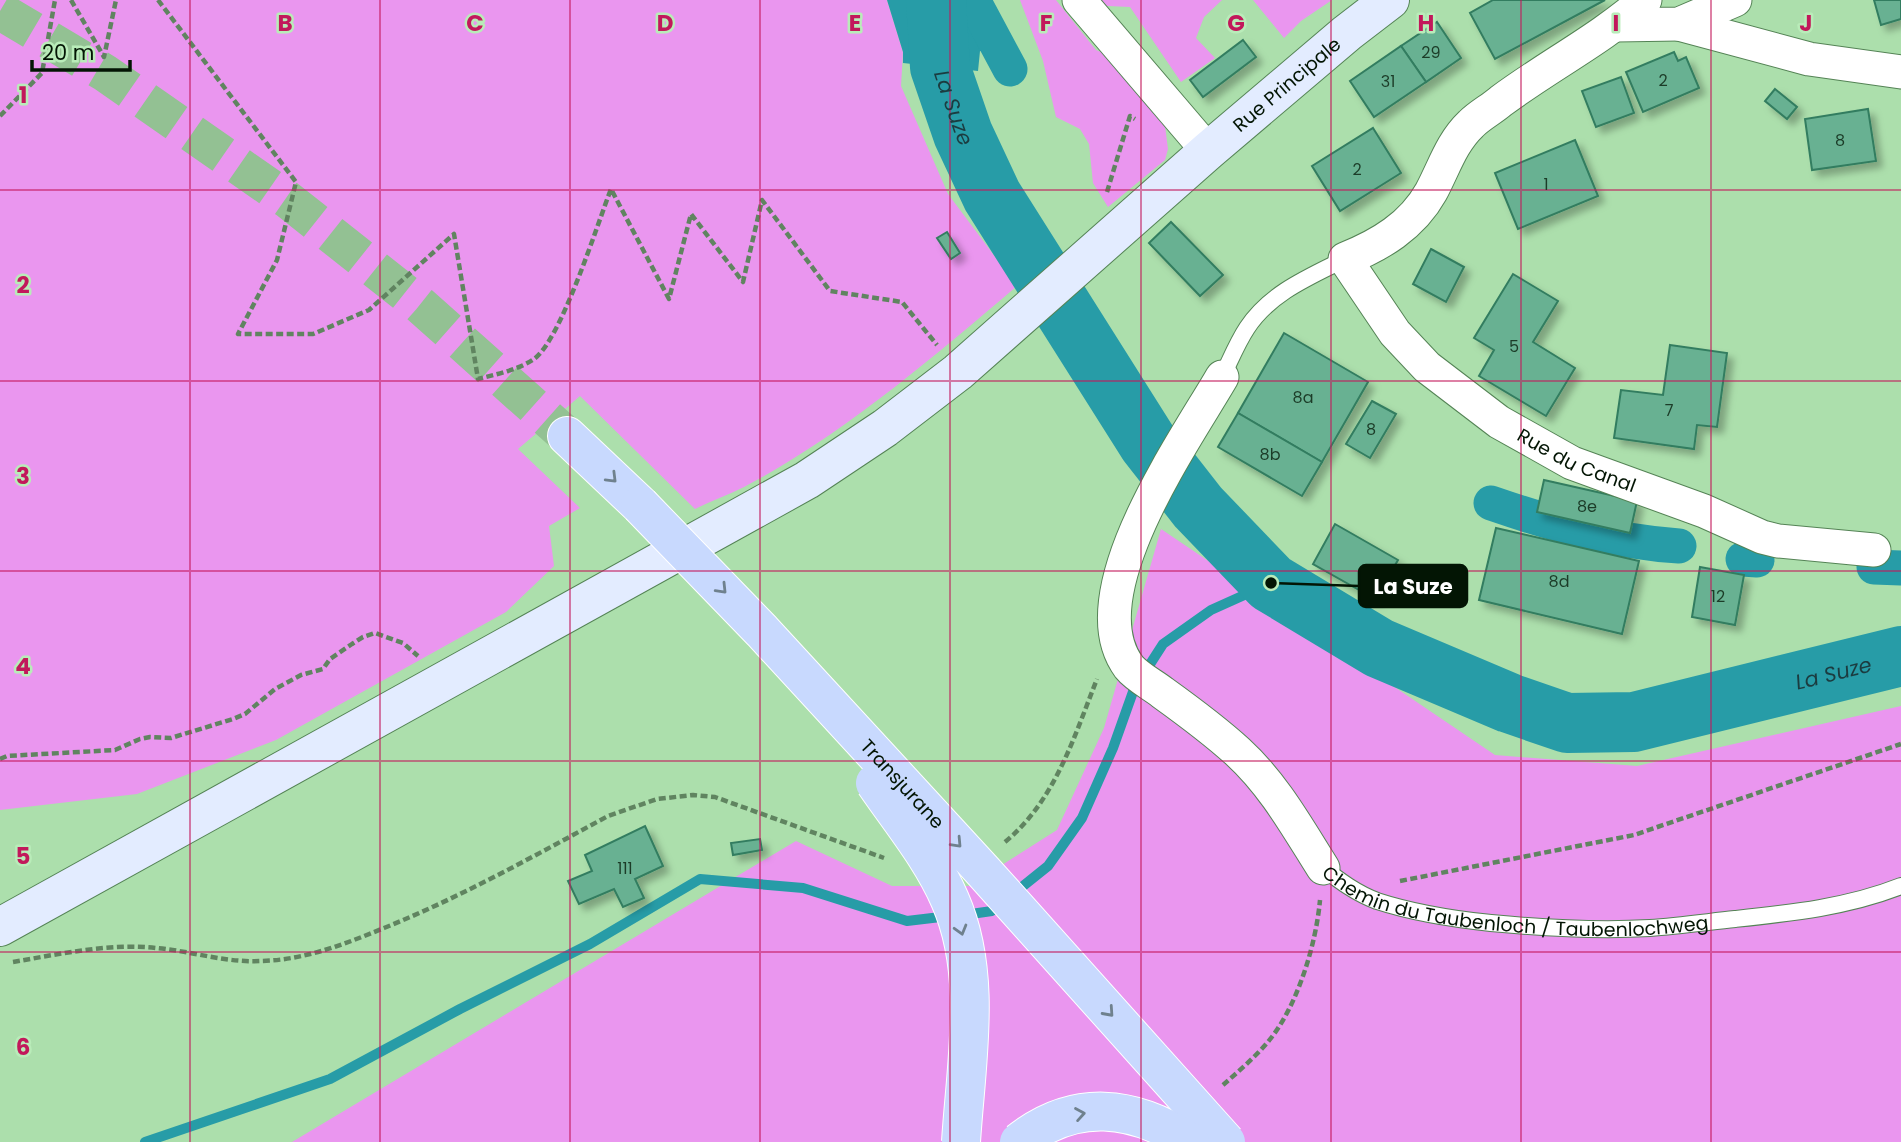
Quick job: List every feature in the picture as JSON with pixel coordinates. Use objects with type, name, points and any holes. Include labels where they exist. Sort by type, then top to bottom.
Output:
[{"type":"main road","name":"Rue Principale","points":[[0,927],[807,480],[885,428],[951,358],[1197,162],[1347,33],[1390,0]]},
{"type":"main road","name":"Transjurane","points":[[576,443],[715,581],[983,871],[1226,1142]]},
{"type":"main road","points":[[794,667],[928,860],[949,898],[962,932],[970,1001],[961,1142]]},
{"type":"main road","points":[[1019,1142],[1065,1116],[1104,1111],[1126,1113],[1152,1121],[1190,1142]]},
{"type":"street","points":[[1079,0],[1197,162]]},
{"type":"street","points":[[1345,259],[1377,246],[1407,222],[1430,193],[1446,156],[1471,124],[1521,86],[1616,24],[1645,0]]},
{"type":"street","points":[[1679,24],[1735,0]]},
{"type":"street","points":[[1616,24],[1679,24],[1809,58],[1901,72]]},
{"type":"street","name":"Rue du Canal","points":[[1345,259],[1395,333],[1427,367],[1499,422],[1572,463],[1704,512],[1762,537],[1778,541],[1874,550]]},
{"type":"street","points":[[1115,635],[1115,601],[1137,527],[1150,498],[1222,377]]},
{"type":"street","name":"Chemin du Taubenloch / Taubenlochweg","points":[[1115,635],[1130,669],[1237,751],[1263,777],[1279,797],[1323,868]]},
{"type":"lane","points":[[1222,377],[1247,328],[1264,307],[1287,289],[1345,259]]},
{"type":"lane","name":"Chemin du Taubenloch / Taubenlochweg","points":[[1323,868],[1352,890],[1401,908],[1436,916],[1525,926],[1650,928],[1839,905],[1901,886]]},
{"type":"path","points":[[0,116],[42,73],[55,0]]},
{"type":"path","points":[[71,0],[104,57],[116,0]]},
{"type":"path","points":[[158,0],[296,182],[277,260],[238,334],[313,334],[369,310],[454,234],[478,379],[514,369],[536,358],[559,325],[611,189],[669,299],[691,214],[743,282],[762,200],[830,291],[902,302],[951,358]]},
{"type":"path","points":[[1106,196],[1129,116],[1140,121]]},
{"type":"path","points":[[0,759],[8,756],[108,752],[140,739],[171,738],[233,719],[275,689],[301,675],[323,669],[330,659],[363,637],[375,633],[403,643],[422,658]]},
{"type":"path","points":[[1002,844],[1021,829],[1050,789],[1115,635]]},
{"type":"path","points":[[1352,890],[1634,835],[1901,744]]},
{"type":"path","points":[[11,962],[130,947],[156,948],[235,960],[261,961],[307,955],[346,944],[430,909],[608,816],[633,806],[675,796],[715,797],[890,860]]},
{"type":"path","points":[[1216,1090],[1267,1043],[1281,1023],[1300,983],[1311,946],[1323,868]]},
{"type":"shaded area","points":[[0,0],[887,0],[903,52],[901,86],[948,194],[1017,286],[919,368],[817,444],[744,487],[695,509],[580,396],[518,449],[580,508],[549,526],[554,566],[506,612],[276,740],[137,794],[0,810]]},
{"type":"shaded area","points":[[1020,0],[1056,0],[1096,50],[1106,54],[1165,126],[1168,149],[1165,160],[1108,207],[1093,183],[1089,144],[1080,129],[1056,117],[1043,61]]},
{"type":"shaded area","points":[[1082,0],[1222,0],[1204,17],[1196,38],[1215,58],[1181,82],[1130,7],[1086,5]]},
{"type":"shaded area","points":[[1253,0],[1332,0],[1301,21],[1284,38]]},
{"type":"shaded area","points":[[1161,529],[1495,755],[1637,766],[1901,706],[1901,1142],[292,1142],[796,841],[892,886],[969,886],[1057,830],[1104,728]]},
{"type":"water","points":[[887,0],[987,0],[999,21],[1005,25],[1002,39],[1014,59],[999,69],[987,52],[980,51],[978,71],[903,63],[903,52]]},
{"type":"building","points":[[1493,0],[1605,0],[1495,59],[1470,13]]},
{"type":"building","points":[[1874,0],[1901,0],[1901,19],[1881,25]]},
{"type":"building","points":[[1437,22],[1461,58],[1426,82],[1401,46]]},
{"type":"building","points":[[1243,40],[1256,57],[1203,97],[1190,80]]},
{"type":"building","points":[[1401,46],[1426,82],[1374,117],[1350,81]]},
{"type":"building","points":[[1674,52],[1678,61],[1686,57],[1699,88],[1643,112],[1626,72]]},
{"type":"building","points":[[1621,77],[1634,113],[1596,127],[1582,91]]},
{"type":"building","points":[[1775,89],[1797,107],[1787,119],[1765,101]]},
{"type":"building","points":[[1868,109],[1876,161],[1812,170],[1805,119]]},
{"type":"building","points":[[1373,128],[1401,173],[1340,211],[1312,166]]},
{"type":"building","points":[[1575,140],[1598,196],[1518,229],[1495,173]]},
{"type":"building","points":[[1171,222],[1223,275],[1200,296],[1149,243]]},
{"type":"building","points":[[947,232],[960,253],[951,259],[937,238]]},
{"type":"building","points":[[1431,249],[1464,267],[1446,302],[1413,284]]},
{"type":"building","points":[[1513,274],[1558,301],[1533,342],[1575,368],[1546,416],[1479,376],[1494,350],[1474,338]]},
{"type":"building","points":[[1284,333],[1368,382],[1322,462],[1238,413]]},
{"type":"building","points":[[1670,345],[1727,353],[1717,427],[1697,425],[1694,449],[1614,438],[1621,390],[1663,395]]},
{"type":"building","points":[[1372,401],[1396,414],[1370,458],[1346,444]]},
{"type":"building","points":[[1238,413],[1322,462],[1302,496],[1218,447]]},
{"type":"building","points":[[1544,480],[1637,501],[1630,533],[1537,512]]},
{"type":"building","points":[[1335,524],[1398,560],[1375,599],[1313,564]]},
{"type":"building","points":[[1496,528],[1639,561],[1622,634],[1479,600]]},
{"type":"building","points":[[1700,567],[1744,575],[1735,625],[1692,617]]},
{"type":"building","points":[[645,826],[663,866],[635,879],[644,898],[623,907],[614,889],[579,904],[568,881],[592,871],[585,855]]},
{"type":"building","points":[[760,839],[762,850],[733,855],[731,843]]},
{"type":"waterway","name":"La Suze","points":[[936,0],[940,67],[963,134],[992,196],[1148,443],[1198,507],[1271,583],[1379,648],[1509,703],[1567,723],[1634,722],[1901,656]]},
{"type":"waterway","points":[[973,0],[1010,69]]},
{"type":"waterway","points":[[1491,503],[1584,531],[1631,541],[1679,546]]},
{"type":"waterway","points":[[1743,559],[1757,560]]},
{"type":"waterway","points":[[1874,567],[1901,568]]},
{"type":"waterway","points":[[1013,894],[1048,866],[1082,818],[1113,748],[1134,689],[1163,644],[1211,610],[1271,583]]},
{"type":"waterway","points":[[145,1142],[330,1079],[460,1009],[590,944],[700,879],[803,888],[907,921],[949,916]]},
{"type":"waterway","points":[[964,915],[992,911],[1002,904]]},
{"type":"tunnel","points":[[0,11],[105,73],[288,200],[420,305],[567,436]]},
{"type":"place","name":"La Suze","points":[[1271,583]]}]
